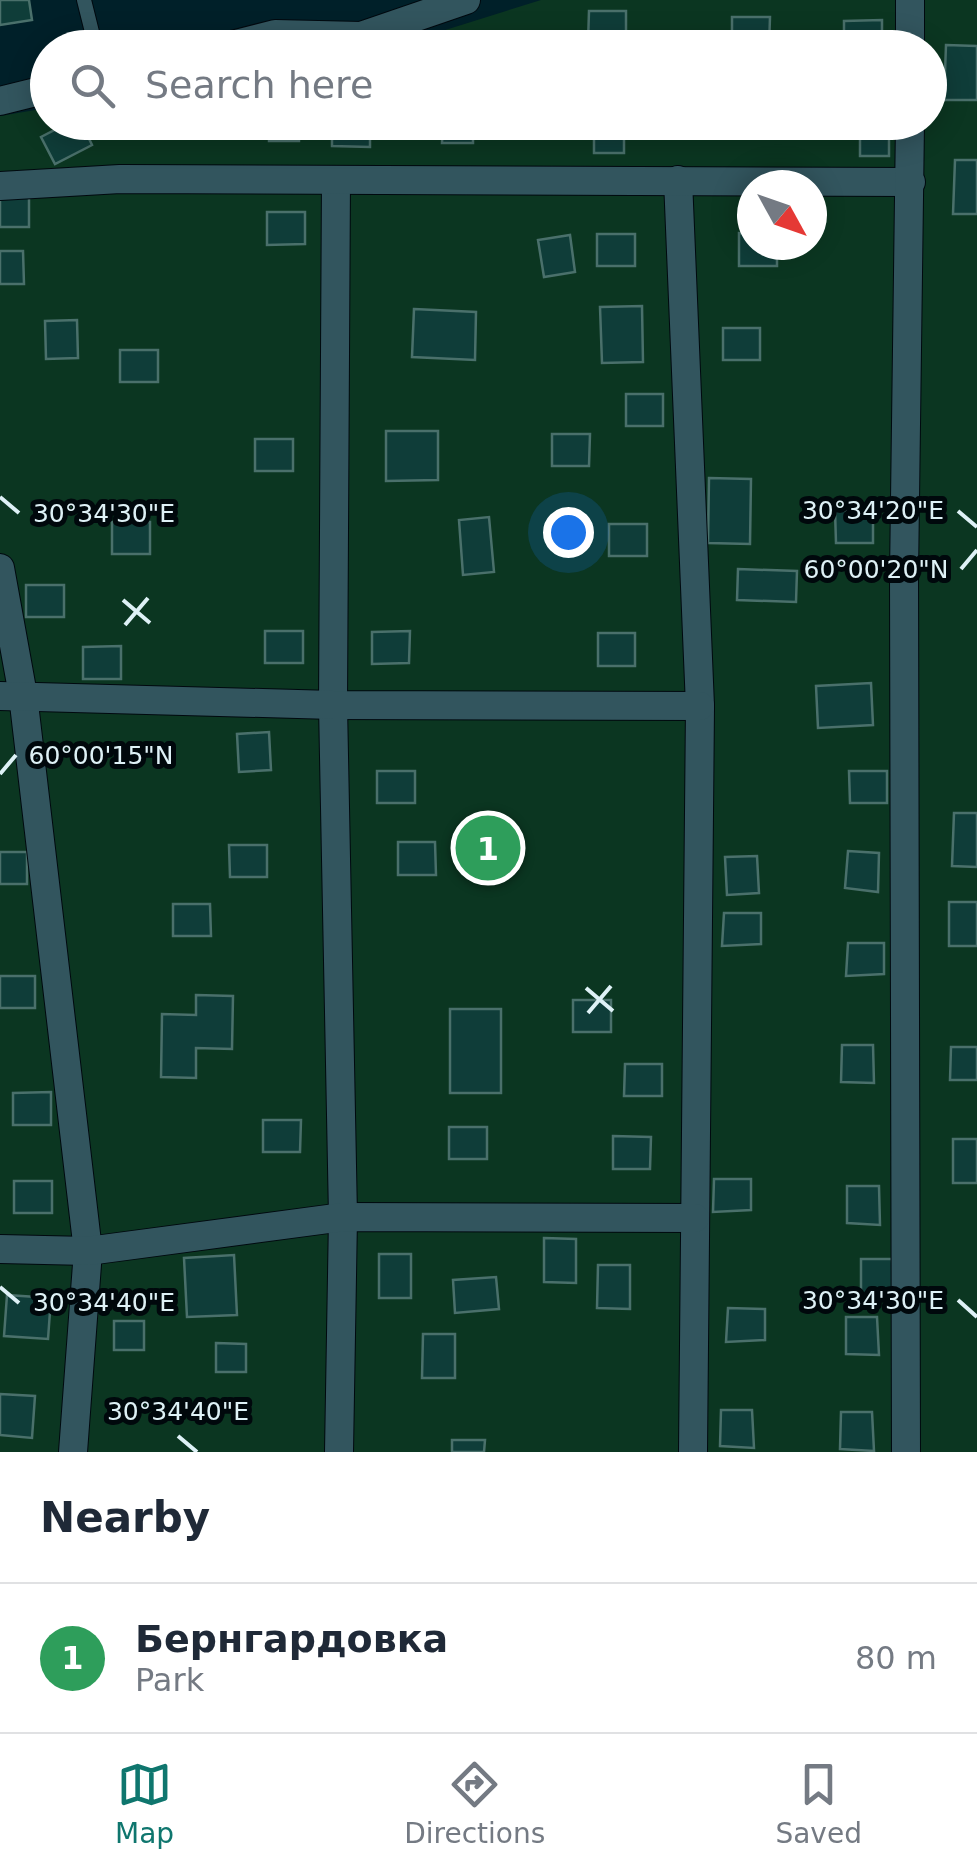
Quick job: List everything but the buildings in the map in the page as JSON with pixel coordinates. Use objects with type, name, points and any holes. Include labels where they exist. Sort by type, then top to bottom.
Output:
[{"type":"street","points":[[378,30],[466,0]]},
{"type":"street","points":[[910,0],[910,30]]},
{"type":"street","points":[[0,101],[30,94]]},
{"type":"street","points":[[906,1452],[904,576],[910,140]]},
{"type":"street","points":[[0,186],[120,179],[911,182]]},
{"type":"street","points":[[336,180],[334,704],[343,1217],[338,1452]]},
{"type":"street","points":[[678,180],[700,706],[693,1452]]},
{"type":"street","points":[[0,568],[12,695],[88,1252],[72,1452]]},
{"type":"street","points":[[12,695],[334,704],[700,706]]},
{"type":"street","points":[[0,1249],[88,1252],[343,1217],[695,1218]]},
{"type":"lane","points":[[84,0],[92,30]]},
{"type":"green space","points":[[541,0],[977,0],[977,1452],[0,1452],[0,116],[30,111],[30,140],[947,140],[947,30],[445,30]]},
{"type":"place","name":"Бернгардовка","points":[[488,848]]}]
